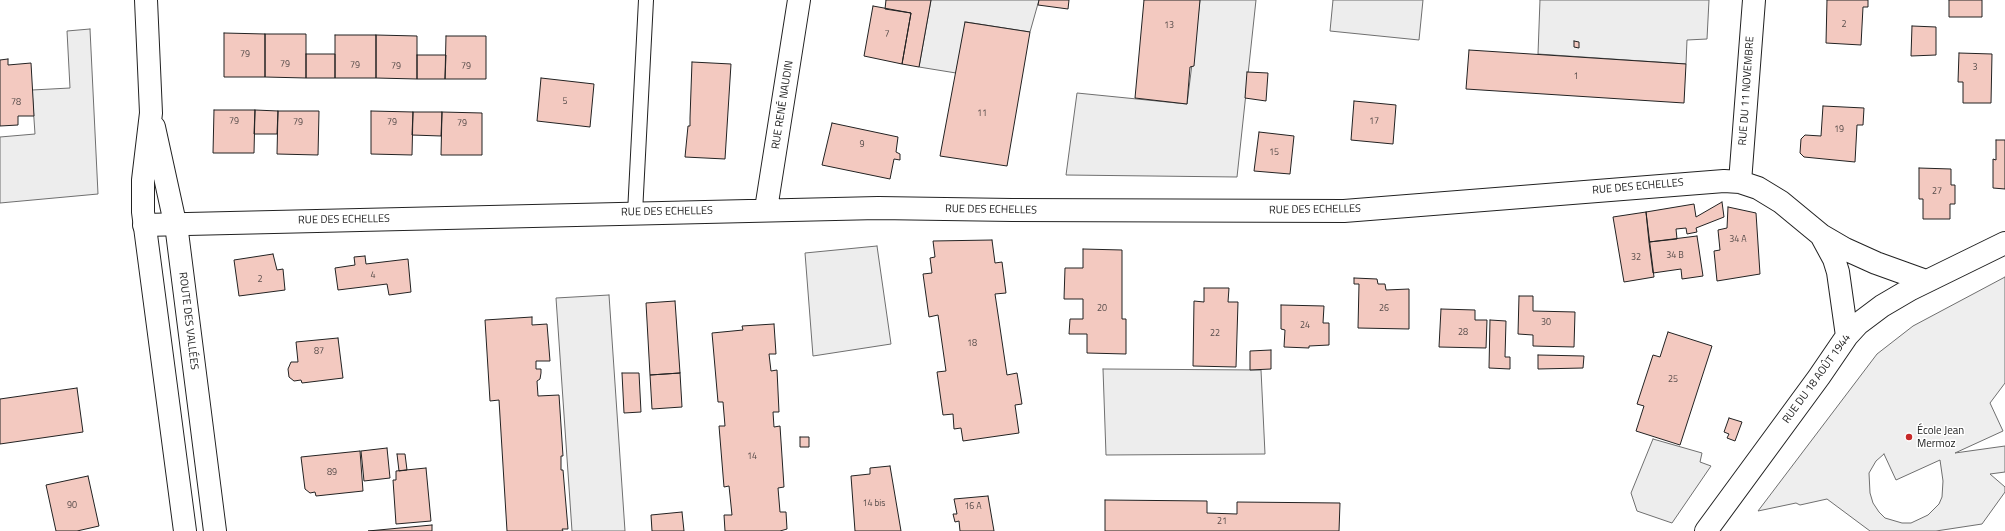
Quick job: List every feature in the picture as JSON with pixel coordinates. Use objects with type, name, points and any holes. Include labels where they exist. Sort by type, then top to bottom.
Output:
[{"type":"street","name":"ROUTE DES VALLÉES","points":[[146,0],[151,114],[142,195],[144,225],[185,531]]},
{"type":"street","name":"RUE RENÉ NAUDIN","points":[[766,209],[799,0]]},
{"type":"street","name":"RUE DU 11 NOVEMBRE","points":[[1740,182],[1754,0]]},
{"type":"street","name":"ROUTE DES VALLÉES","points":[[151,114],[175,224],[215,531]]},
{"type":"street","name":"RUE DES ECHELLES","points":[[144,225],[766,209],[883,208],[1344,211],[1713,181],[1740,182],[1758,188],[1776,199],[1821,235],[1845,249],[1876,263],[1926,282]]},
{"type":"street","name":"RUE DES ECHELLES","points":[[1821,235],[1834,259],[1838,272],[1847,336]]},
{"type":"street","name":"RUE DU 18 AOÛT 1944","points":[[1706,531],[1819,377],[1847,336],[1858,324],[1882,306],[1926,282],[2005,243]]},
{"type":"lane","points":[[635,213],[646,0]]},
{"type":"shaded area","points":[[931,0],[1039,0],[1030,32],[966,22],[956,73],[919,67]]},
{"type":"shaded area","points":[[1200,0],[1256,0],[1237,177],[1066,175],[1077,93],[1187,104]]},
{"type":"shaded area","points":[[1333,0],[1423,0],[1419,40],[1330,31]]},
{"type":"shaded area","points":[[1540,0],[1709,0],[1707,39],[1687,40],[1686,64],[1538,54]]},
{"type":"shaded area","points":[[90,29],[98,194],[0,203],[0,137],[35,134],[32,90],[70,88],[67,31]]},
{"type":"shaded area","points":[[877,246],[891,344],[813,356],[805,253]]},
{"type":"shaded area","name":"École Jean Mermoz","points":[[2005,277],[2005,383],[1990,403],[2003,431],[1955,453],[2005,446],[2005,472],[1990,474],[2005,487],[2005,492],[1982,524],[1936,531],[1870,531],[1827,499],[1800,505],[1796,503],[1758,511],[1877,354],[1913,326]],"holes":[[[1884,454],[1896,480],[1940,460],[1943,481],[1942,497],[1939,504],[1928,515],[1911,523],[1902,523],[1885,518],[1873,503],[1870,493],[1869,473],[1876,461]]]},
{"type":"shaded area","points":[[609,295],[625,531],[572,531],[556,298]]},
{"type":"shaded area","points":[[1103,369],[1261,370],[1265,454],[1106,455]]},
{"type":"shaded area","points":[[1653,439],[1702,453],[1700,462],[1711,466],[1672,523],[1637,511],[1631,493]]},
{"type":"building","points":[[886,0],[931,0],[919,67],[902,64],[911,13],[885,9]]},
{"type":"building","points":[[1039,0],[1069,0],[1068,9],[1038,5]]},
{"type":"building","points":[[1144,0],[1200,0],[1194,66],[1190,67],[1187,104],[1135,98]]},
{"type":"building","points":[[1827,0],[1868,0],[1868,7],[1863,7],[1861,45],[1826,43]]},
{"type":"building","points":[[1949,0],[1982,0],[1982,17],[1949,17]]},
{"type":"building","points":[[873,6],[911,13],[902,64],[864,56]]},
{"type":"building","points":[[965,22],[1030,32],[1007,166],[940,156]]},
{"type":"building","points":[[1912,26],[1936,27],[1936,55],[1911,56]]},
{"type":"building","points":[[224,33],[265,34],[265,77],[224,77]]},
{"type":"building","points":[[265,34],[306,34],[306,78],[265,77]]},
{"type":"building","points":[[335,35],[376,35],[376,78],[335,78]]},
{"type":"building","points":[[376,35],[417,36],[417,79],[376,78]]},
{"type":"building","points":[[446,36],[486,36],[486,79],[445,79]]},
{"type":"building","points":[[1574,41],[1579,42],[1579,48],[1574,47]]},
{"type":"building","points":[[1469,50],[1686,64],[1684,103],[1466,89]]},
{"type":"building","points":[[1959,53],[1992,54],[1991,103],[1963,103],[1963,82],[1958,82]]},
{"type":"building","points":[[306,54],[335,54],[335,78],[306,78]]},
{"type":"building","points":[[417,55],[446,55],[445,79],[417,79]]},
{"type":"building","points":[[8,59],[8,65],[31,63],[34,116],[18,116],[18,125],[0,126],[0,60]]},
{"type":"building","points":[[692,62],[731,64],[725,159],[685,157],[688,126],[690,126]]},
{"type":"building","points":[[1247,72],[1268,73],[1266,101],[1245,98]]},
{"type":"building","points":[[541,78],[594,84],[590,127],[537,121]]},
{"type":"building","points":[[1354,101],[1396,105],[1393,144],[1351,140]]},
{"type":"building","points":[[1823,106],[1864,108],[1863,125],[1857,125],[1855,162],[1804,157],[1800,153],[1801,139],[1805,135],[1821,136]]},
{"type":"building","points":[[214,110],[255,110],[254,153],[213,153]]},
{"type":"building","points":[[255,110],[278,111],[277,134],[254,134]]},
{"type":"building","points":[[278,111],[319,111],[318,155],[277,154]]},
{"type":"building","points":[[371,111],[413,112],[412,155],[371,154]]},
{"type":"building","points":[[413,112],[442,112],[441,136],[412,135]]},
{"type":"building","points":[[442,112],[482,113],[482,155],[441,155]]},
{"type":"building","points":[[832,123],[898,137],[896,152],[900,154],[900,160],[894,159],[890,179],[822,165]]},
{"type":"building","points":[[1259,132],[1294,136],[1290,174],[1254,171]]},
{"type":"building","points":[[1996,140],[2005,140],[2005,189],[1993,188],[1993,159],[1996,160]]},
{"type":"building","points":[[1919,168],[1951,169],[1951,185],[1955,185],[1955,204],[1950,204],[1950,219],[1923,219],[1923,199],[1919,199]]},
{"type":"building","points":[[1722,202],[1724,217],[1696,228],[1697,232],[1687,234],[1686,228],[1676,229],[1677,239],[1649,242],[1646,212],[1694,204],[1696,217]]},
{"type":"building","points":[[1728,207],[1756,213],[1760,274],[1717,281],[1714,251],[1720,250],[1718,230],[1727,228]]},
{"type":"building","points":[[1646,212],[1654,277],[1624,282],[1613,217]]},
{"type":"building","points":[[1697,236],[1703,276],[1682,279],[1681,269],[1653,273],[1649,242]]},
{"type":"building","points":[[992,240],[995,263],[1002,262],[1006,293],[995,294],[1007,375],[1017,373],[1022,404],[1015,405],[1019,433],[963,441],[961,428],[954,429],[953,414],[943,415],[937,372],[946,371],[938,315],[929,317],[923,274],[932,273],[930,258],[935,257],[933,241]]},
{"type":"building","points":[[1083,249],[1122,250],[1122,319],[1126,319],[1126,354],[1087,353],[1087,334],[1069,334],[1070,319],[1083,319],[1083,299],[1064,299],[1065,268],[1083,268]]},
{"type":"building","points":[[273,254],[277,270],[283,269],[285,290],[239,296],[234,260]]},
{"type":"building","points":[[365,256],[366,264],[408,259],[411,292],[389,295],[387,284],[338,290],[335,268],[355,265],[354,257]]},
{"type":"building","points":[[1354,278],[1377,279],[1378,284],[1385,284],[1386,290],[1409,289],[1409,329],[1358,328],[1359,284],[1354,284]]},
{"type":"building","points":[[1204,288],[1229,288],[1228,302],[1238,302],[1236,367],[1193,366],[1194,301],[1204,302]]},
{"type":"building","points":[[1519,296],[1533,296],[1533,311],[1575,312],[1574,347],[1533,346],[1533,335],[1518,334]]},
{"type":"building","points":[[675,301],[680,373],[650,375],[646,303]]},
{"type":"building","points":[[1281,305],[1324,306],[1323,323],[1329,323],[1329,345],[1309,346],[1309,348],[1284,347],[1285,330],[1281,329]]},
{"type":"building","points":[[1441,309],[1475,310],[1475,320],[1487,320],[1486,348],[1439,347]]},
{"type":"building","points":[[532,317],[532,325],[547,324],[550,361],[536,361],[536,369],[541,369],[540,379],[537,381],[538,396],[559,395],[563,456],[561,456],[561,470],[563,470],[568,529],[562,529],[563,531],[507,531],[499,400],[490,401],[485,320]]},
{"type":"building","points":[[1490,320],[1506,321],[1505,357],[1510,357],[1510,369],[1489,368]]},
{"type":"building","points":[[774,324],[776,354],[769,354],[771,371],[777,370],[779,412],[773,412],[774,427],[780,426],[784,487],[778,488],[780,512],[786,512],[787,529],[780,531],[725,531],[724,515],[732,515],[729,486],[724,487],[719,426],[725,426],[723,402],[718,402],[712,333],[743,330],[742,326]]},
{"type":"building","points":[[1668,332],[1712,346],[1680,445],[1636,431],[1644,406],[1637,404],[1653,355],[1660,357]]},
{"type":"building","points":[[338,338],[343,378],[302,383],[301,380],[294,381],[289,377],[288,369],[291,362],[298,362],[296,342]]},
{"type":"building","points":[[1271,350],[1271,369],[1250,370],[1250,351]]},
{"type":"building","points":[[1538,355],[1584,356],[1583,368],[1538,369]]},
{"type":"building","points":[[622,373],[639,373],[641,412],[624,413]]},
{"type":"building","points":[[680,373],[682,407],[652,409],[650,375]]},
{"type":"building","points":[[77,388],[83,432],[0,444],[0,399]]},
{"type":"building","points":[[1729,418],[1742,422],[1735,441],[1727,438],[1729,434],[1724,432]]},
{"type":"building","points":[[800,437],[809,437],[809,447],[800,447]]},
{"type":"building","points":[[387,448],[390,478],[364,481],[361,451]]},
{"type":"building","points":[[360,451],[363,491],[316,496],[315,492],[310,493],[305,489],[301,457]]},
{"type":"building","points":[[397,454],[405,454],[407,470],[399,471]]},
{"type":"building","points":[[890,466],[901,531],[855,531],[851,476],[870,474],[870,468]]},
{"type":"building","points":[[426,468],[431,521],[396,524],[393,480],[396,480],[396,471]]},
{"type":"building","points":[[88,476],[99,526],[77,531],[56,531],[46,485]]},
{"type":"building","points":[[988,496],[994,531],[960,531],[959,521],[955,522],[953,514],[957,514],[954,499]]},
{"type":"building","points":[[1105,500],[1207,501],[1207,513],[1237,514],[1237,502],[1340,503],[1339,531],[1105,531]]},
{"type":"building","points":[[682,512],[684,531],[652,531],[651,515]]},
{"type":"building","points":[[432,525],[432,531],[368,531]]},
{"type":"place","name":"École Jean Mermoz","points":[[1909,437]]}]
